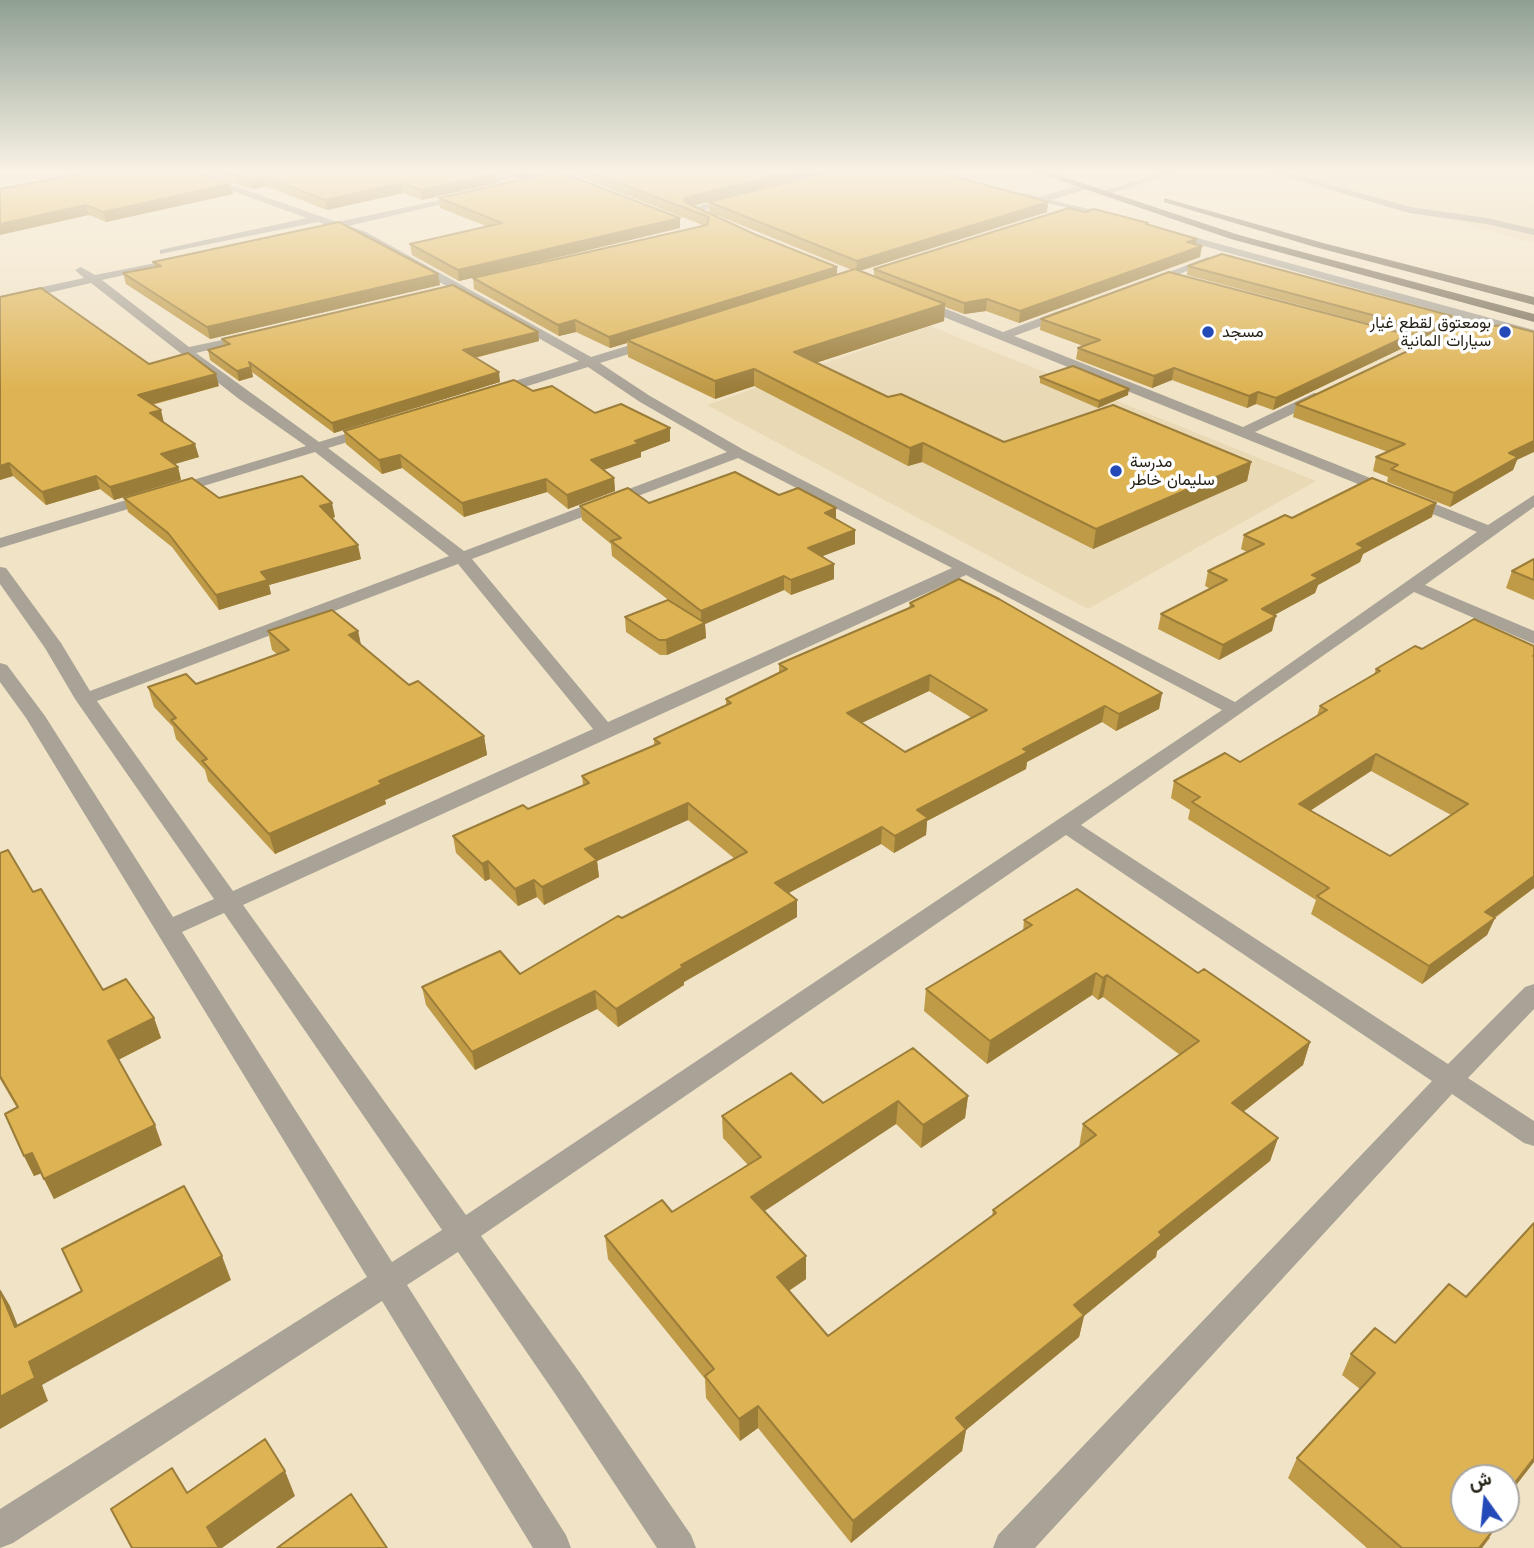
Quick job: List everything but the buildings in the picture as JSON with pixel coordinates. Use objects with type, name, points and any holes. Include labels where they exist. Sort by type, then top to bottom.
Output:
[{"type":"main road","points":[[1264,244],[1534,318]]},
{"type":"main road","points":[[1320,244],[1534,301]]},
{"type":"street","points":[[0,300],[88,274],[211,244]]},
{"type":"street","points":[[0,288],[88,274],[237,244]]},
{"type":"street","points":[[381,244],[466,285],[645,398],[739,453],[966,568],[1236,710]]},
{"type":"street","points":[[1209,244],[1534,334]]},
{"type":"street","points":[[1129,290],[1234,251]]},
{"type":"street","points":[[88,274],[244,396],[317,447],[461,558],[606,732]]},
{"type":"street","points":[[1167,276],[1193,283]]},
{"type":"street","points":[[432,293],[466,285]]},
{"type":"street","points":[[905,297],[1491,532]]},
{"type":"street","points":[[1003,336],[1079,308]]},
{"type":"street","points":[[1457,329],[1479,319]]},
{"type":"street","points":[[1360,328],[1430,342],[1404,355]]},
{"type":"street","points":[[188,351],[270,332]]},
{"type":"street","points":[[486,395],[669,338]]},
{"type":"street","points":[[1242,433],[1337,387]]},
{"type":"street","points":[[0,543],[382,427]]},
{"type":"street","points":[[85,699],[739,453]]},
{"type":"street","points":[[0,1530],[462,1233],[1236,710],[1534,500]]},
{"type":"street","points":[[166,930],[966,568]]},
{"type":"street","points":[[0,572],[54,647],[85,699],[462,1233],[678,1548]]},
{"type":"street","points":[[1414,586],[1534,638]]},
{"type":"street","points":[[0,669],[35,716],[553,1548]]},
{"type":"street","points":[[1066,825],[1534,1135]]},
{"type":"street","points":[[1011,1548],[1450,1079],[1534,993]]},
{"type":"shaded area","points":[[930,326],[1316,481],[1088,609],[707,405]]},
{"type":"place","name":"مسجد","points":[[1208,332]]},
{"type":"place","name":"بومعتوق لقطع غيار سيارات المانية","points":[[1505,332]]},
{"type":"place","name":"مدرسة سليمان خاطر","points":[[1116,471]]}]
